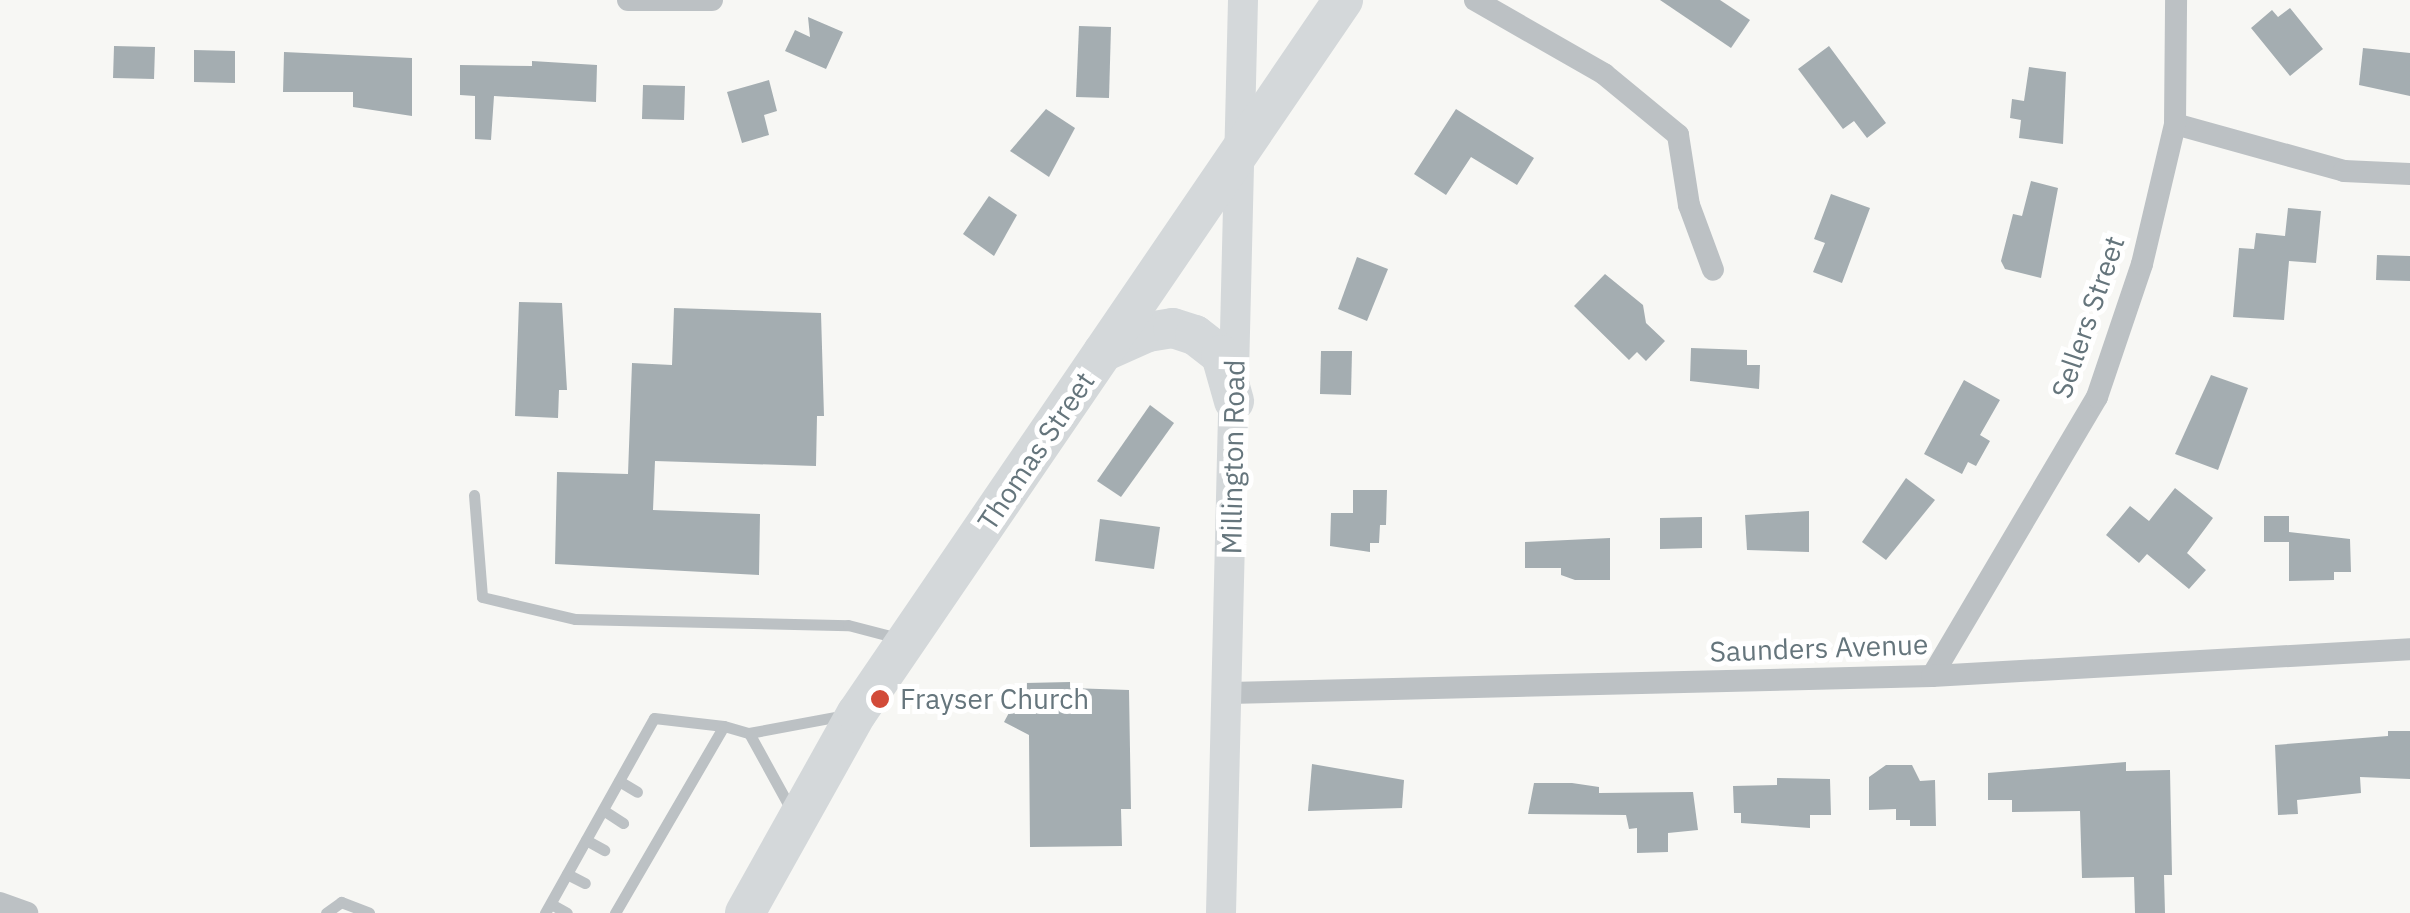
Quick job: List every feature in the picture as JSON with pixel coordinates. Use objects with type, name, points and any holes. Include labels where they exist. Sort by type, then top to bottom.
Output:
[{"type":"highway","name":"Thomas Street","points":[[746,913],[857,713],[1343,0]]},
{"type":"highway","points":[[1104,352],[1148,332],[1172,328],[1195,335],[1221,355],[1234,401]]},
{"type":"main road","name":"Millington Road","points":[[1221,913],[1243,0]]},
{"type":"street","points":[[628,0],[712,2]]},
{"type":"street","points":[[1475,0],[1604,74],[1678,136],[1690,205],[1713,270]]},
{"type":"street","name":"Sellers Street","points":[[1932,676],[2097,397],[2142,264],[2174,124],[2176,0]]},
{"type":"street","points":[[2174,124],[2344,170],[2410,174]]},
{"type":"street","name":"Saunders Avenue","points":[[1229,693],[1932,676],[2410,649]]},
{"type":"street","points":[[0,903],[27,913]]},
{"type":"lane","points":[[474,495],[482,597],[575,618],[848,625],[906,640]]},
{"type":"lane","points":[[568,913],[548,908],[654,718],[750,733],[857,713]]},
{"type":"lane","points":[[616,904],[634,868],[656,842],[724,726]]},
{"type":"lane","points":[[750,733],[797,821]]},
{"type":"lane","points":[[619,781],[637,792]]},
{"type":"lane","points":[[660,806],[673,814]]},
{"type":"lane","points":[[603,810],[623,822]]},
{"type":"lane","points":[[644,834],[656,842]]},
{"type":"lane","points":[[586,840],[604,850]]},
{"type":"lane","points":[[568,874],[585,883]]},
{"type":"lane","points":[[326,913],[341,902],[369,913]]},
{"type":"building","points":[[1660,0],[1720,0],[1750,20],[1731,48]]},
{"type":"building","points":[[2290,8],[2323,49],[2290,76],[2251,28],[2272,10],[2278,17]]},
{"type":"building","points":[[808,17],[843,32],[826,69],[785,51],[795,30],[810,37]]},
{"type":"building","points":[[1079,26],[1111,27],[1109,98],[1076,97]]},
{"type":"building","points":[[114,46],[155,47],[154,79],[113,78]]},
{"type":"building","points":[[1829,46],[1886,123],[1867,138],[1854,121],[1843,129],[1798,69]]},
{"type":"building","points":[[2363,48],[2410,53],[2410,96],[2359,85]]},
{"type":"building","points":[[194,50],[235,51],[235,83],[194,82]]},
{"type":"building","points":[[284,52],[412,58],[412,116],[353,107],[353,92],[283,92]]},
{"type":"building","points":[[532,61],[597,65],[596,102],[494,96],[491,140],[475,139],[475,96],[460,95],[460,65],[532,66]]},
{"type":"building","points":[[2029,67],[2066,72],[2063,144],[2019,138],[2021,120],[2010,118],[2012,99],[2024,101]]},
{"type":"building","points":[[769,80],[777,111],[764,115],[769,135],[742,143],[727,92]]},
{"type":"building","points":[[643,85],[685,86],[684,120],[642,119]]},
{"type":"building","points":[[1046,109],[1075,128],[1049,177],[1010,151]]},
{"type":"building","points":[[1456,109],[1534,158],[1517,185],[1471,157],[1446,195],[1414,174]]},
{"type":"building","points":[[2031,181],[2058,188],[2041,278],[2005,269],[2001,261],[2013,214],[2022,216]]},
{"type":"building","points":[[1831,194],[1870,208],[1842,283],[1813,272],[1825,243],[1814,239]]},
{"type":"building","points":[[989,196],[1017,215],[994,256],[963,234]]},
{"type":"building","points":[[2288,208],[2321,211],[2316,263],[2289,261],[2284,320],[2233,317],[2239,248],[2254,249],[2256,233],[2285,236]]},
{"type":"building","points":[[2377,255],[2410,256],[2410,281],[2376,280]]},
{"type":"building","points":[[1357,257],[1388,269],[1367,321],[1338,309]]},
{"type":"building","points":[[1605,274],[1643,305],[1646,323],[1665,341],[1646,361],[1637,352],[1629,360],[1574,306]]},
{"type":"building","points":[[519,302],[562,303],[567,390],[559,390],[558,418],[515,416]]},
{"type":"building","points":[[674,308],[821,313],[824,416],[817,416],[816,466],[655,461],[653,510],[760,514],[759,575],[555,564],[557,472],[628,474],[632,363],[672,365]]},
{"type":"building","points":[[1691,348],[1747,350],[1747,365],[1760,365],[1759,389],[1690,381]]},
{"type":"building","points":[[1321,351],[1352,351],[1351,395],[1320,394]]},
{"type":"building","points":[[2211,375],[2248,388],[2218,470],[2175,454]]},
{"type":"building","points":[[1964,380],[2000,400],[1980,435],[1990,441],[1976,466],[1968,462],[1962,474],[1924,454]]},
{"type":"building","points":[[1150,405],[1174,423],[1121,497],[1097,481]]},
{"type":"building","points":[[1906,478],[1935,500],[1886,560],[1862,542]]},
{"type":"building","points":[[2175,488],[2213,518],[2187,553],[2206,570],[2189,589],[2147,554],[2139,563],[2106,535],[2130,506],[2149,521]]},
{"type":"building","points":[[1353,490],[1387,490],[1386,525],[1380,525],[1379,543],[1370,543],[1370,552],[1330,546],[1331,513],[1353,513]]},
{"type":"building","points":[[1809,511],[1809,552],[1747,550],[1745,515]]},
{"type":"building","points":[[2264,516],[2289,516],[2289,532],[2350,539],[2351,572],[2334,572],[2334,580],[2289,581],[2289,542],[2264,542]]},
{"type":"building","points":[[1702,517],[1702,548],[1660,549],[1660,518]]},
{"type":"building","points":[[1100,519],[1160,527],[1154,569],[1095,561]]},
{"type":"building","points":[[1610,538],[1610,580],[1575,580],[1561,575],[1561,568],[1525,568],[1525,542]]},
{"type":"building","points":[[1070,682],[1070,688],[1129,690],[1131,809],[1121,809],[1122,846],[1030,847],[1029,735],[1004,722],[1025,683]]},
{"type":"building","points":[[2388,731],[2410,731],[2410,779],[2360,777],[2361,793],[2297,800],[2298,814],[2278,815],[2275,745],[2388,736]]},
{"type":"building","points":[[2126,762],[2126,771],[2170,770],[2172,875],[2164,875],[2165,913],[2135,913],[2134,877],[2082,878],[2080,811],[2012,812],[2012,800],[1988,800],[1988,773]]},
{"type":"building","points":[[1312,764],[1404,780],[1402,808],[1308,811]]},
{"type":"building","points":[[1886,765],[1912,765],[1920,781],[1935,780],[1936,826],[1910,826],[1910,820],[1896,820],[1896,809],[1869,810],[1869,777]]},
{"type":"building","points":[[1777,778],[1830,779],[1831,815],[1810,815],[1810,828],[1741,823],[1741,813],[1734,813],[1733,786],[1777,785]]},
{"type":"building","points":[[1534,783],[1599,787],[1599,793],[1693,792],[1698,830],[1668,833],[1668,852],[1637,853],[1637,828],[1629,829],[1626,815],[1528,814]]},
{"type":"place","name":"Frayser Church","points":[[880,699]]}]
